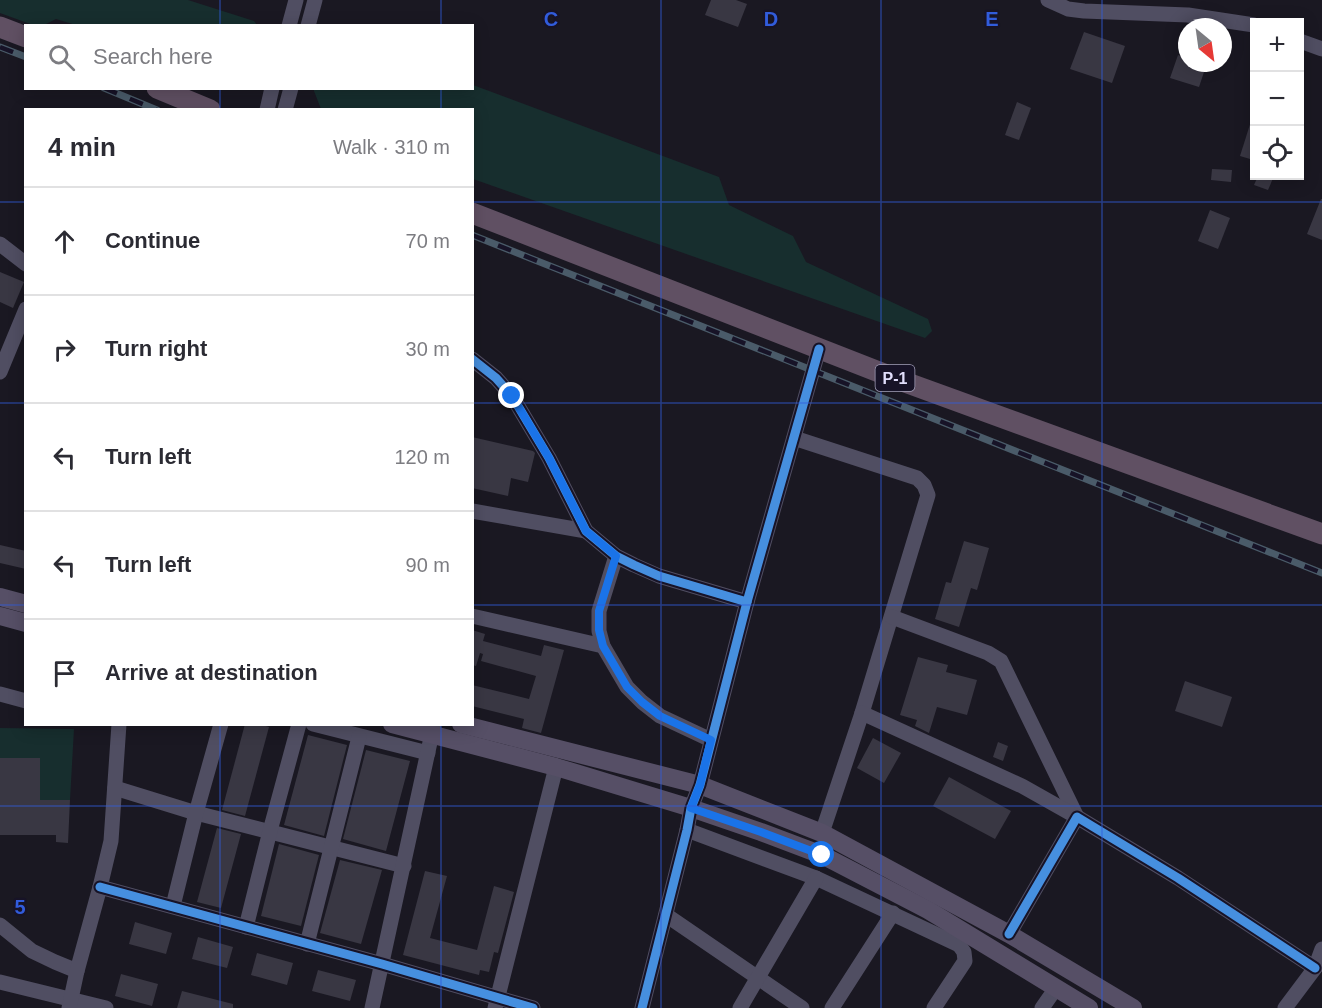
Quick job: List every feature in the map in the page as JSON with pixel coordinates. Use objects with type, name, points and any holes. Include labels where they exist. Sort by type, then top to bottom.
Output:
[{"type":"highway","points":[[0,27],[24,36]]},
{"type":"highway","points":[[162,90],[205,108]]},
{"type":"highway","name":"P-1","points":[[474,214],[902,381],[1322,534]]},
{"type":"main road","points":[[0,597],[24,603]]},
{"type":"main road","points":[[0,616],[24,622]]},
{"type":"main road","points":[[398,726],[432,738],[556,767],[691,808],[822,855],[928,910],[1089,1008]]},
{"type":"main road","points":[[469,726],[700,785],[822,833],[1009,934],[1133,1008]]},
{"type":"street","points":[[290,24],[296,0]]},
{"type":"street","points":[[309,24],[315,0]]},
{"type":"street","points":[[1048,0],[1068,9],[1084,11],[1188,15],[1250,24]]},
{"type":"street","points":[[1304,42],[1322,49]]},
{"type":"street","points":[[267,108],[272,90]]},
{"type":"street","points":[[286,108],[290,90]]},
{"type":"street","points":[[0,244],[24,262]]},
{"type":"street","points":[[0,372],[24,314]]},
{"type":"street","points":[[642,1008],[691,808],[700,785],[747,602],[819,349]]},
{"type":"street","points":[[474,361],[496,378],[512,396],[549,458],[586,531],[616,556],[659,576],[747,602]]},
{"type":"street","points":[[794,438],[917,478],[924,485],[928,495],[862,713],[822,833]]},
{"type":"street","points":[[474,511],[586,531]]},
{"type":"street","points":[[616,556],[599,611],[599,630],[603,646],[627,687],[642,702],[660,716],[711,740]]},
{"type":"street","points":[[474,616],[603,646]]},
{"type":"street","points":[[892,617],[988,652],[1001,661],[1077,817]]},
{"type":"street","points":[[0,694],[24,700]]},
{"type":"street","points":[[862,713],[1022,786],[1178,878],[1315,968]]},
{"type":"street","points":[[70,1004],[111,841],[117,726]]},
{"type":"street","points":[[173,906],[220,726]]},
{"type":"street","points":[[246,927],[298,726]]},
{"type":"street","points":[[320,726],[359,737],[432,738],[372,1008]]},
{"type":"street","points":[[307,944],[359,737]]},
{"type":"street","points":[[496,1003],[556,767]]},
{"type":"street","points":[[115,788],[196,813],[404,866]]},
{"type":"street","points":[[1009,934],[1077,817]]},
{"type":"street","points":[[687,830],[816,878],[959,945],[964,952],[965,961],[934,1008]]},
{"type":"street","points":[[740,1008],[816,878]]},
{"type":"street","points":[[100,887],[382,964],[496,1003],[533,1008]]},
{"type":"street","points":[[832,1008],[893,913]]},
{"type":"street","points":[[666,915],[802,1008]]},
{"type":"street","points":[[0,925],[33,951],[77,970]]},
{"type":"street","points":[[1285,1008],[1315,968],[1322,949]]},
{"type":"street","points":[[0,982],[70,1004],[106,1008]]},
{"type":"street","points":[[1042,1008],[1056,988]]},
{"type":"green space","points":[[0,0],[188,0],[254,21],[256,24],[72,24],[56,19],[46,24],[30,24],[0,13]]},
{"type":"green space","points":[[474,85],[719,177],[729,205],[793,236],[806,262],[928,319],[932,331],[925,338],[474,179],[474,108],[321,108],[314,91],[474,90]]},
{"type":"green space","points":[[0,728],[74,729],[70,800],[0,800],[40,788],[40,759],[0,758]]},
{"type":"building","points":[[711,0],[736,0],[747,4],[738,27],[705,15]]},
{"type":"building","points":[[1084,32],[1125,46],[1112,83],[1070,69]]},
{"type":"building","points":[[1178,55],[1178,72],[1204,72],[1199,87],[1170,78]]},
{"type":"building","points":[[1017,102],[1031,108],[1019,140],[1005,135]]},
{"type":"building","points":[[1250,124],[1250,159],[1240,156]]},
{"type":"building","points":[[1212,169],[1232,170],[1231,182],[1211,180]]},
{"type":"building","points":[[1256,180],[1272,180],[1268,190],[1254,185]]},
{"type":"building","points":[[1322,199],[1322,240],[1307,234]]},
{"type":"building","points":[[1210,210],[1230,218],[1218,249],[1198,241]]},
{"type":"building","points":[[0,272],[24,282],[13,308],[0,302]]},
{"type":"building","points":[[474,437],[535,453],[528,482],[511,478],[508,496],[474,488]]},
{"type":"building","points":[[964,541],[989,548],[977,590],[971,588],[959,627],[935,619],[946,582],[951,583]]},
{"type":"building","points":[[0,545],[24,551],[24,569],[0,563]]},
{"type":"building","points":[[474,631],[485,634],[483,641],[541,656],[544,645],[564,650],[541,733],[522,728],[524,719],[474,706],[474,685],[529,699],[536,676],[481,661],[483,654],[480,653],[476,666],[474,666]]},
{"type":"building","points":[[918,657],[948,665],[946,672],[977,680],[967,715],[937,707],[929,733],[915,726],[917,720],[900,715]]},
{"type":"building","points":[[1185,681],[1232,697],[1222,727],[1175,711]]},
{"type":"building","points":[[244,726],[269,727],[245,816],[222,810]]},
{"type":"building","points":[[308,735],[347,745],[324,836],[284,825]]},
{"type":"building","points":[[873,738],[901,753],[884,783],[857,768]]},
{"type":"building","points":[[998,742],[1008,746],[1003,761],[993,757]]},
{"type":"building","points":[[366,750],[410,761],[386,851],[343,839]]},
{"type":"building","points":[[0,758],[40,758],[40,800],[70,800],[68,843],[56,842],[56,835],[0,835]]},
{"type":"building","points":[[949,777],[1011,811],[995,839],[933,806]]},
{"type":"building","points":[[217,828],[241,834],[221,908],[197,902]]},
{"type":"building","points":[[279,844],[319,855],[301,926],[261,916]]},
{"type":"building","points":[[340,860],[382,870],[361,944],[320,933]]},
{"type":"building","points":[[425,871],[447,876],[430,938],[477,950],[494,886],[514,892],[498,953],[494,952],[489,972],[480,970],[479,975],[403,955]]},
{"type":"building","points":[[135,922],[172,933],[166,954],[129,944]]},
{"type":"building","points":[[198,937],[233,947],[227,968],[192,959]]},
{"type":"building","points":[[257,953],[293,963],[287,985],[251,975]]},
{"type":"building","points":[[318,970],[356,980],[350,1001],[312,991]]},
{"type":"building","points":[[121,974],[158,984],[152,1006],[115,996]]},
{"type":"building","points":[[182,991],[233,1004],[233,1008],[177,1008]]},
{"type":"railway","points":[[0,47],[24,56]]},
{"type":"railway","points":[[109,90],[152,108]]},
{"type":"railway","points":[[474,236],[1322,573]]},
{"type":"cycle path","points":[[642,1008],[691,808],[700,785],[747,602],[819,349]]},
{"type":"cycle path","points":[[474,361],[496,378],[512,396],[549,458],[586,531],[616,556],[634,565],[659,576],[747,602]]},
{"type":"cycle path","points":[[1009,934],[1077,817],[1178,878],[1315,968]]},
{"type":"cycle path","points":[[100,887],[533,1008]]},
{"type":"route","points":[[512,396],[549,458],[586,531],[616,556],[599,611],[599,630],[603,646],[615,669],[627,687],[660,716],[711,740],[700,785],[691,808],[822,855]]}]
